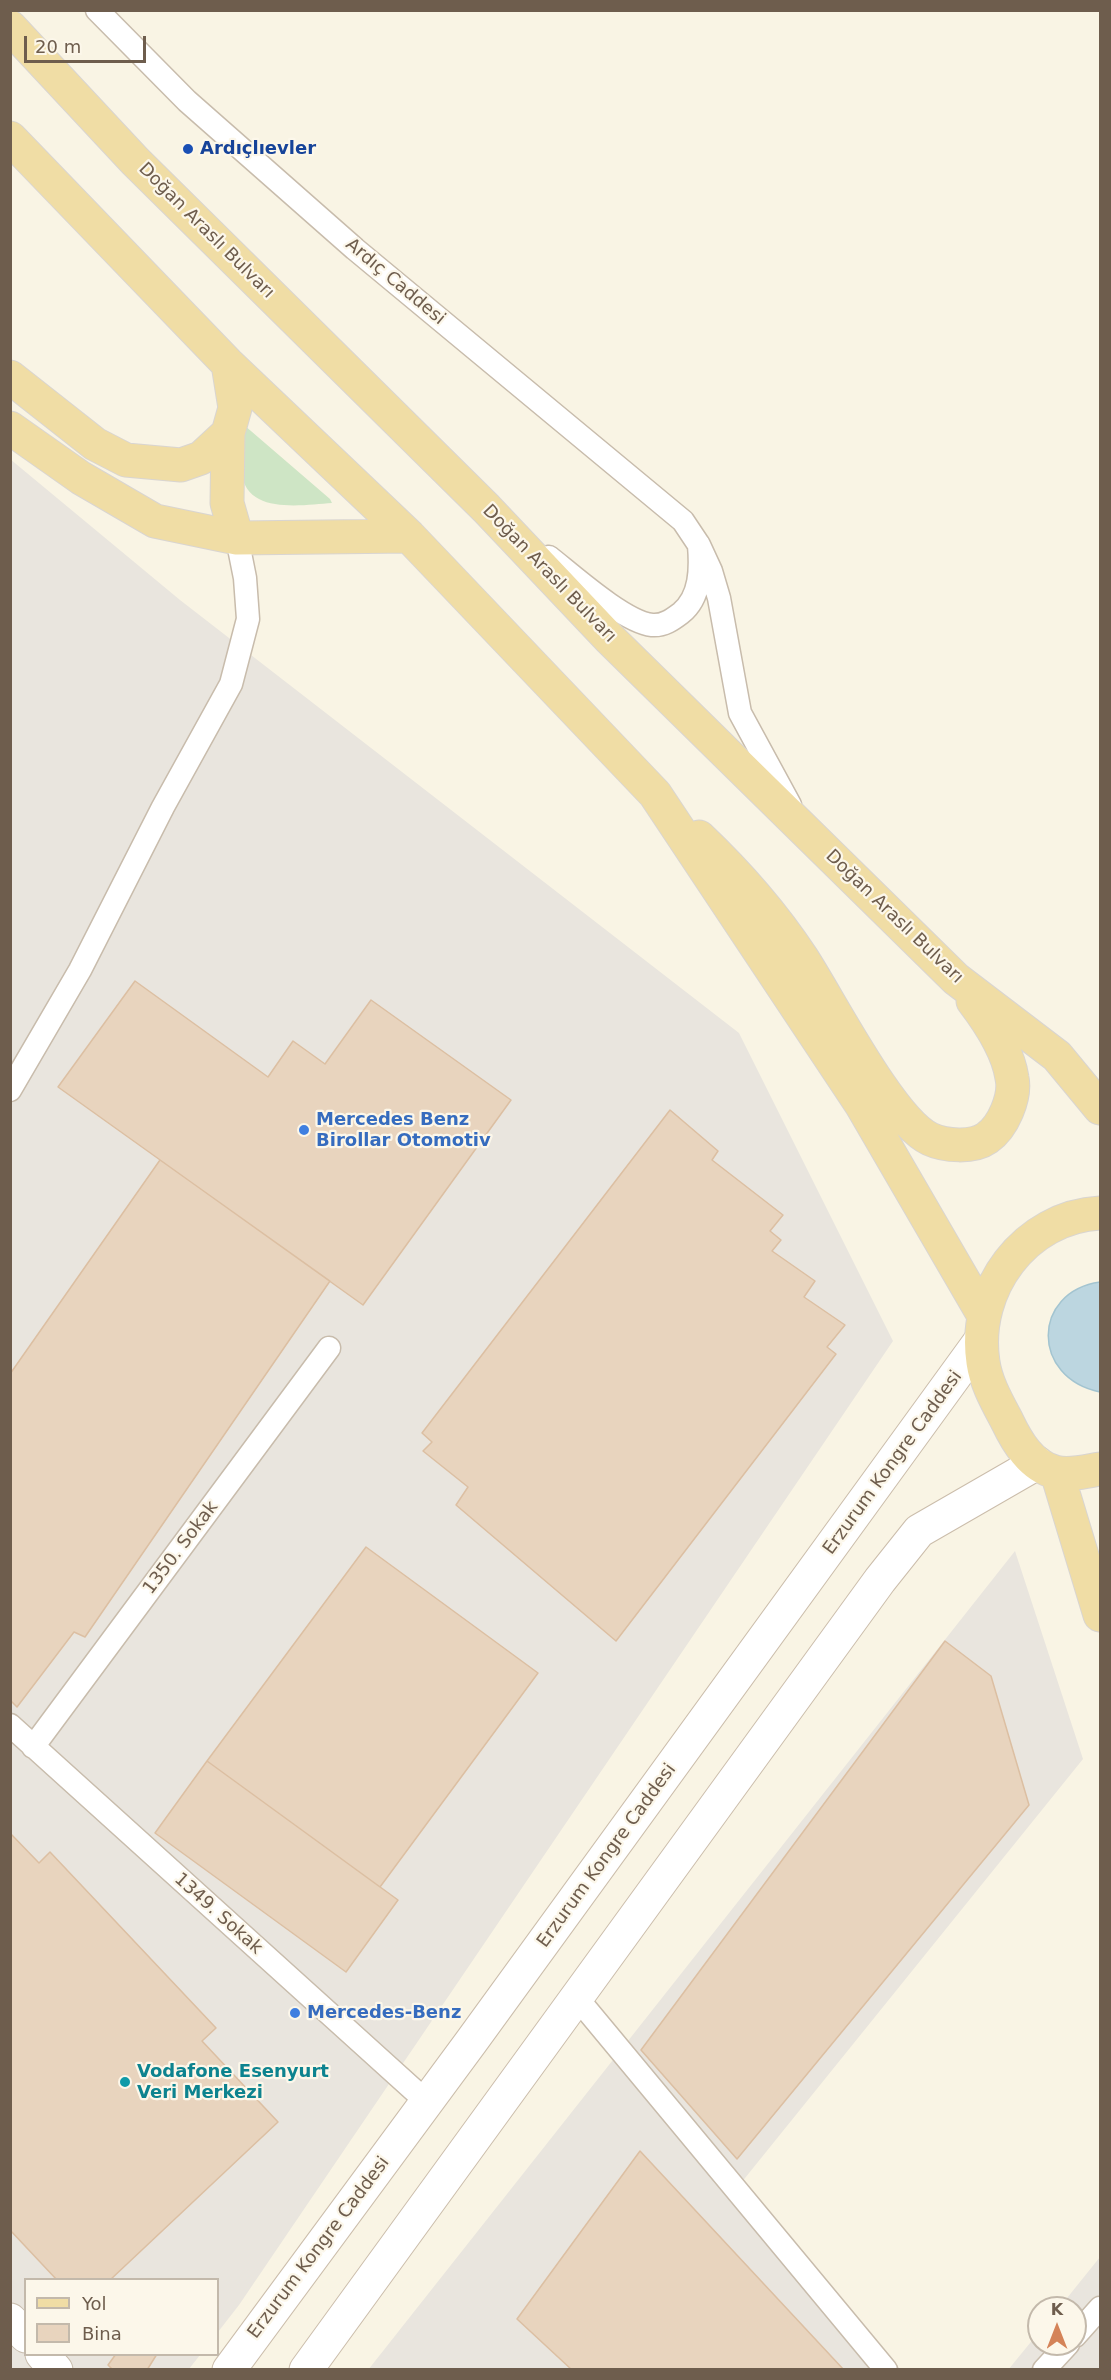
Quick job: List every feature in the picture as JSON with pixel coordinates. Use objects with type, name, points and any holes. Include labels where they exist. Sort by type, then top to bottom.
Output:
[{"type":"main road","name":"Doğan Araslı Bulvarı","points":[[10,27],[135,161],[486,508],[609,638],[956,979],[1057,1056],[1101,1108]]},
{"type":"main road","points":[[10,138],[228,364],[409,536],[655,794],[735,871],[801,956],[884,1091],[910,1125],[930,1139],[959,1146],[986,1139],[996,1129],[1009,1106],[1013,1079],[1000,1043],[980,1010],[956,979]]},
{"type":"main road","points":[[228,364],[235,408],[228,433],[227,503],[237,538]]},
{"type":"main road","points":[[10,377],[95,444],[126,460],[181,465],[201,458],[228,433]]},
{"type":"main road","points":[[10,428],[81,478],[155,521],[237,538],[409,536]]},
{"type":"main road","points":[[655,794],[861,1104],[982,1327]]},
{"type":"main road","points":[[1101,1213],[1065,1220],[1042,1232],[1021,1247],[1004,1267],[992,1290],[982,1327],[983,1364],[990,1388],[1023,1450],[1047,1468],[1101,1615]]},
{"type":"main road","name":"Erzurum Kongre Caddesi","points":[[229,2370],[427,2102],[982,1327]]},
{"type":"main road","points":[[306,2370],[880,1580],[920,1531],[1047,1468],[1101,1469]]},
{"type":"main road","points":[[10,2320],[24,2334]]},
{"type":"main road","points":[[43,2356],[56,2370]]},
{"type":"lane","name":"Ardıç Caddesi","points":[[97,10],[187,101],[355,249],[683,521],[699,545],[711,571],[719,598],[740,713],[802,828]]},
{"type":"lane","points":[[486,508],[594,592],[631,617],[653,625],[671,621],[690,606],[701,571],[699,545]]},
{"type":"lane","points":[[10,1090],[80,970],[163,807],[231,684],[248,619],[245,578],[237,538]]},
{"type":"lane","name":"1350. Sokak","points":[[33,1748],[329,1348]]},
{"type":"lane","name":"1349. Sokak","points":[[10,1725],[427,2102]]},
{"type":"lane","points":[[577,1998],[886,2370]]},
{"type":"lane","points":[[1087,2323],[1101,2308]]},
{"type":"lane","points":[[1044,2370],[1057,2356]]},
{"type":"shaded area","points":[[10,459],[180,600],[739,1033],[893,1341],[239,2305],[219,2331],[219,2278],[24,2278],[24,2356],[199,2356],[189,2369],[11,2369]]},
{"type":"shaded area","points":[[1015,1551],[1083,1759],[741,2183],[900,2369],[368,2370]]},
{"type":"shaded area","points":[[1100,2257],[1100,2369],[1008,2370],[1027,2347],[1027,2356],[1087,2356],[1087,2296],[1069,2296]]},
{"type":"green space","points":[[244,425],[332,503],[277,504],[253,495],[245,486],[242,472]]},
{"type":"water","points":[[1100,1282],[1100,1392],[1077,1384],[1061,1370],[1051,1354],[1048,1336],[1051,1318],[1061,1301],[1077,1289]]},
{"type":"building","name":"Mercedes Benz Birollar Otomotiv","points":[[135,981],[268,1077],[293,1041],[325,1064],[371,1000],[511,1100],[363,1305],[58,1087]]},
{"type":"building","points":[[670,1110],[718,1151],[712,1160],[783,1215],[770,1231],[781,1240],[772,1251],[815,1281],[804,1297],[845,1325],[827,1347],[836,1354],[616,1641],[456,1505],[468,1487],[423,1451],[432,1442],[422,1433]]},
{"type":"building","points":[[160,1160],[330,1281],[85,1637],[74,1632],[17,1707],[10,1700],[10,1374]]},
{"type":"building","points":[[366,1547],[538,1673],[380,1887],[207,1761]]},
{"type":"building","points":[[945,1641],[991,1676],[1029,1805],[737,2159],[641,2050]]},
{"type":"building","points":[[207,1761],[398,1900],[346,1972],[155,1833]]},
{"type":"building","name":"Vodafone Esenyurt Veri Merkezi","points":[[10,1833],[39,1863],[50,1852],[216,2028],[202,2041],[278,2122],[112,2278],[55,2278],[10,2230]]},
{"type":"building","points":[[640,2151],[844,2370],[572,2370],[517,2319]]},
{"type":"building","points":[[115,2356],[156,2356],[147,2370],[113,2370],[108,2365]]},
{"type":"place","name":"Ardıçlıevler","points":[[188,149]]},
{"type":"place","name":"Mercedes Benz Birollar Otomotiv","points":[[304,1130]]},
{"type":"place","name":"Mercedes-Benz","points":[[295,2013]]},
{"type":"place","name":"Vodafone Esenyurt Veri Merkezi","points":[[125,2082]]}]
